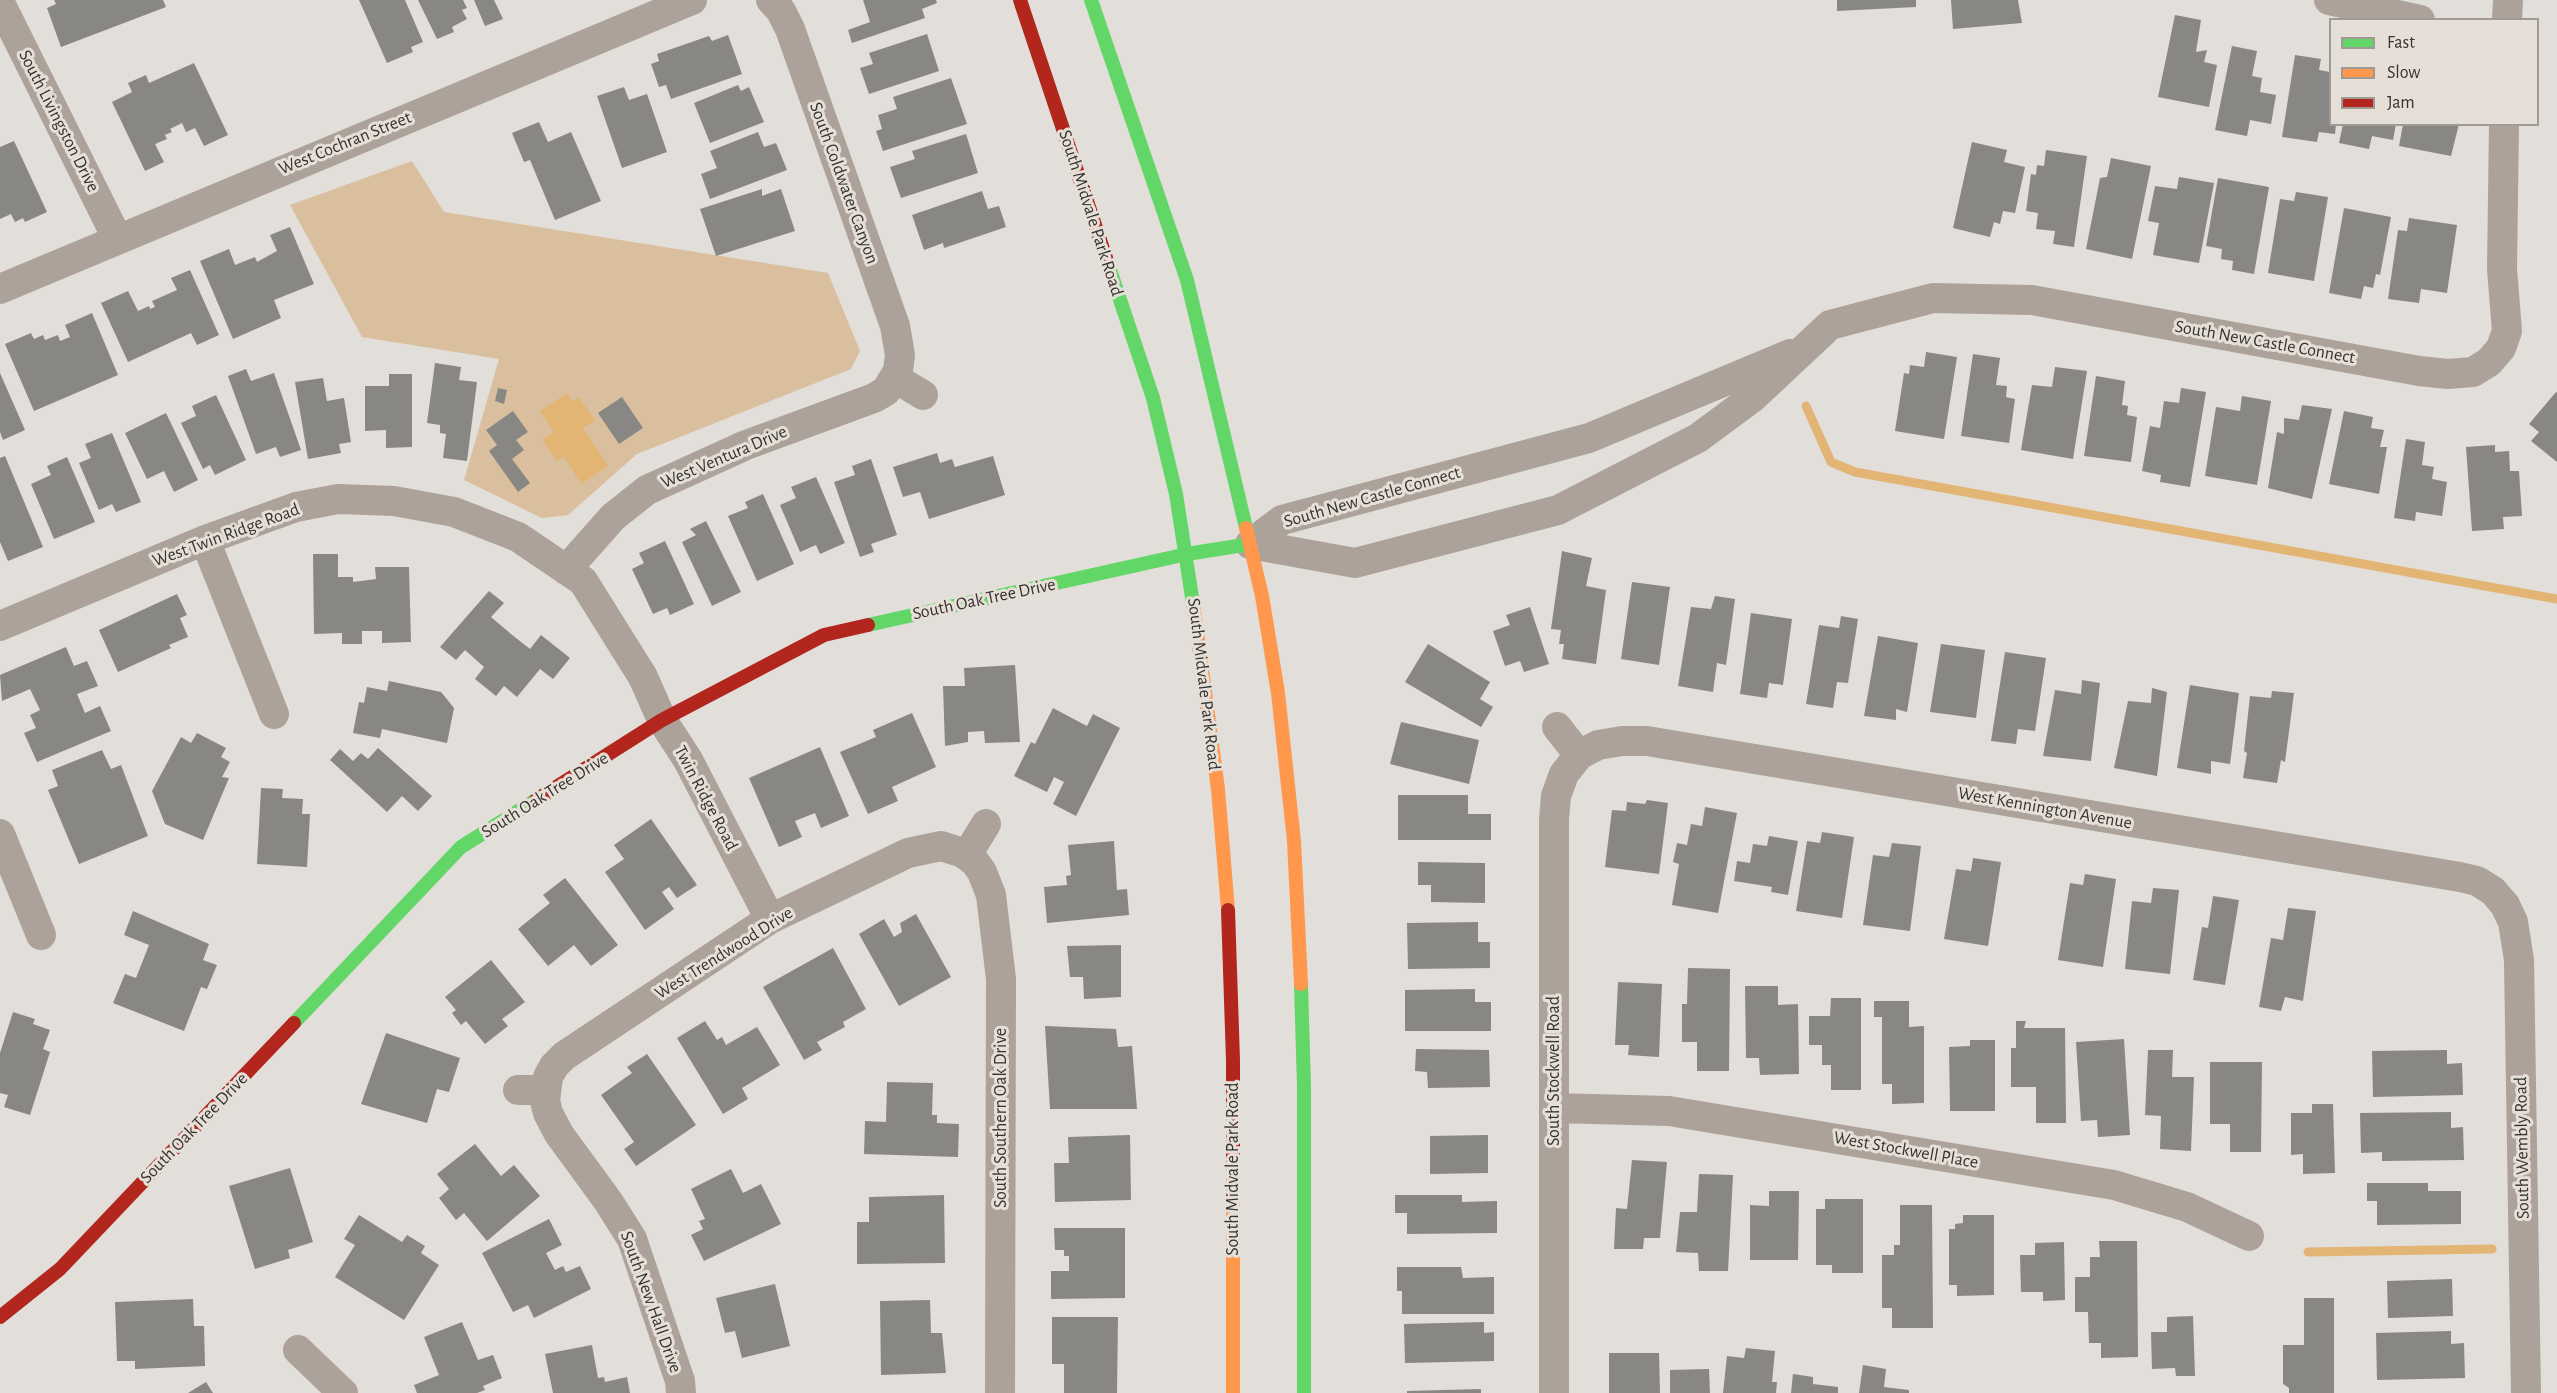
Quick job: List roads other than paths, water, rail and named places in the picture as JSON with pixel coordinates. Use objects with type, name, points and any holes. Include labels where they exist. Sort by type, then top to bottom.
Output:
[{"type":"main road","name":"South Midvale Park Road","points":[[1020,0],[1153,398],[1166,447],[1187,554],[1218,789],[1230,936],[1233,1071],[1233,1393]]},
{"type":"main road","points":[[1091,0],[1187,280],[1262,596],[1278,693],[1298,890],[1304,1037],[1304,1393]]},
{"type":"main road","name":"South Oak Tree Drive","points":[[0,1317],[60,1269],[461,847],[662,720],[824,634],[1187,554],[1250,544]]},
{"type":"street","name":"West Cochran Street","points":[[0,289],[117,238],[692,0]]},
{"type":"street","name":"South Coldwater Canyon","points":[[771,0],[781,11],[790,28],[896,326],[900,355],[897,375]]},
{"type":"street","points":[[2329,0],[2411,18]]},
{"type":"street","points":[[2507,18],[2508,0]]},
{"type":"street","name":"South Livingston Drive","points":[[0,3],[117,238]]},
{"type":"street","name":"South New Castle Connect","points":[[1250,544],[1355,563],[1558,510],[1698,438],[1752,398],[1830,325],[1932,298],[2032,300],[2419,371],[2448,374],[2496,368],[2500,348],[2507,331],[2502,269],[2504,126]]},
{"type":"street","name":"South New Castle Connect","points":[[1250,544],[1282,520],[1589,438],[1807,346]]},
{"type":"street","points":[[897,375],[923,395]]},
{"type":"street","name":"West Ventura Drive","points":[[566,570],[613,517],[647,490],[747,445],[874,398],[886,391],[897,375]]},
{"type":"street","name":"West Twin Ridge Road","points":[[0,626],[205,540],[296,507],[338,499],[394,501],[454,512],[518,537],[583,581],[643,677]]},
{"type":"street","points":[[205,540],[274,714]]},
{"type":"street","name":"Twin Ridge Road","points":[[643,677],[662,720],[688,760],[770,920]]},
{"type":"street","points":[[1557,727],[1579,755]]},
{"type":"street","name":"West Kennington Avenue","points":[[1579,755],[1598,745],[1622,741],[1647,741],[2460,877],[2477,881],[2493,891],[2505,905]]},
{"type":"street","name":"South Stockwell Road","points":[[1554,1393],[1554,819],[1556,796],[1564,774],[1579,755]]},
{"type":"street","points":[[965,854],[986,824]]},
{"type":"street","points":[[0,834],[41,934]]},
{"type":"street","name":"West Trendwood Drive","points":[[532,1090],[548,1077],[554,1066],[564,1056],[770,920],[916,850],[941,846],[965,854]]},
{"type":"street","name":"South Southern Oak Drive","points":[[965,854],[982,872],[992,895],[1001,979],[1000,1393]]},
{"type":"street","name":"South Wembly Road","points":[[2505,905],[2515,931],[2519,960],[2526,1393]]},
{"type":"street","name":"South New Hall Drive","points":[[532,1090],[559,1134],[632,1239],[680,1381],[681,1393]]},
{"type":"street","name":"West Stockwell Place","points":[[1554,1108],[1639,1109],[1688,1114],[2114,1185],[2187,1207],[2249,1236]]},
{"type":"street","points":[[298,1350],[344,1393]]},
{"type":"waterway","points":[[1806,406],[1831,462],[1855,472],[2557,599]]},
{"type":"waterway","points":[[2308,1252],[2492,1249]]}]
